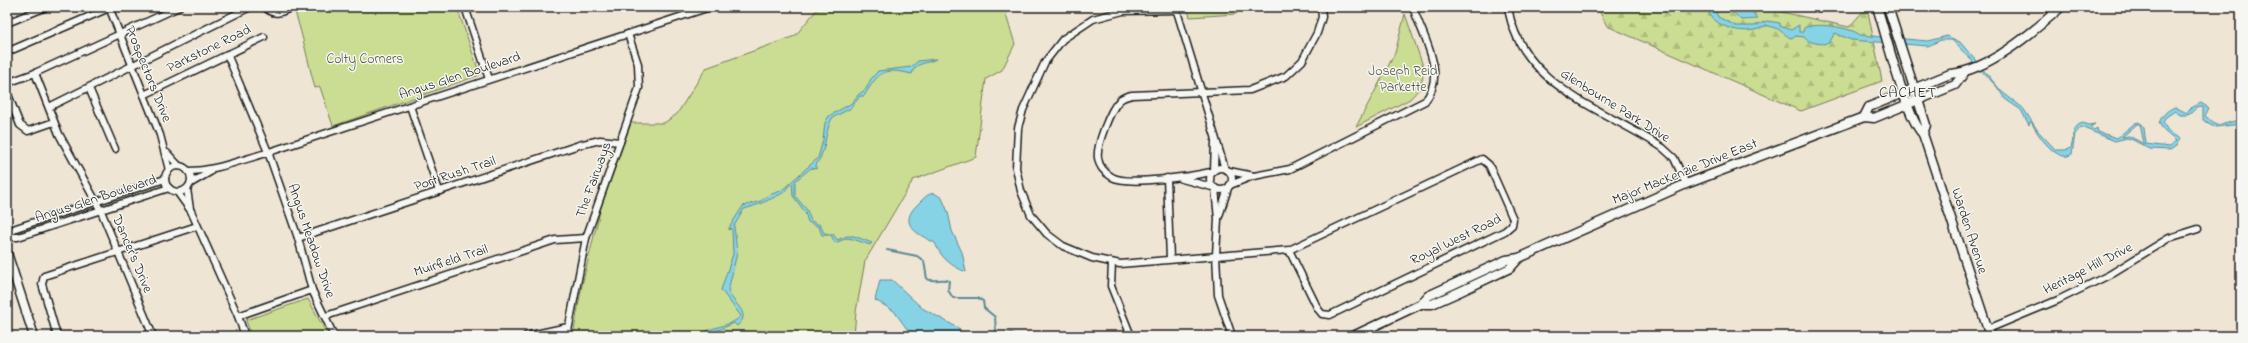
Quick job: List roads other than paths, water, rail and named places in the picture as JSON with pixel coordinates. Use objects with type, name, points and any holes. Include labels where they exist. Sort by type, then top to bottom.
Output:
[{"type":"main road","name":"Warden Avenue","points":[[1876,7],[1908,104],[1917,128],[1923,134],[1989,333]]},
{"type":"main road","name":"Warden Avenue","points":[[1888,7],[1926,125],[1923,134]]},
{"type":"main road","name":"Major MacKenzie Drive East","points":[[1864,117],[1869,107],[1950,74],[1964,73],[1996,57],[2061,7]]},
{"type":"main road","name":"Major MacKenzie Drive East","points":[[1353,336],[1421,304],[1432,304],[1459,292],[1510,268],[1519,258],[1686,184],[1864,117],[1874,118],[1955,84],[1964,73]]},
{"type":"main road","points":[[7,253],[34,336]]},
{"type":"street","points":[[7,23],[46,7]]},
{"type":"street","points":[[7,52],[109,7]]},
{"type":"street","name":"Prospectors Drive","points":[[109,7],[165,150],[169,170]]},
{"type":"street","points":[[7,72],[9,82],[35,73],[120,36],[179,7]]},
{"type":"street","points":[[49,107],[250,7]]},
{"type":"street","points":[[265,7],[273,13],[278,13],[292,7]]},
{"type":"street","points":[[465,7],[489,79]]},
{"type":"street","name":"Angus Glen Boulevard","points":[[188,171],[204,171],[217,168],[268,152],[710,7]]},
{"type":"street","points":[[1254,176],[1227,170],[1213,171],[1179,178],[1122,180],[1111,176],[1104,170],[1098,161],[1099,144],[1115,107],[1124,97],[1250,90],[1289,74],[1302,61],[1317,33],[1322,17],[1321,7]]},
{"type":"street","points":[[1179,178],[1222,190],[1254,176],[1283,172],[1425,101],[1432,91],[1435,72],[1412,7]]},
{"type":"street","name":"Glenbourne Park Drive","points":[[1508,7],[1518,39],[1539,69],[1571,96],[1663,148],[1674,158],[1686,184]]},
{"type":"street","points":[[1176,8],[1200,92],[1227,170],[1232,180],[1218,219]]},
{"type":"street","name":"Royal West Road","points":[[1176,8],[1117,12],[1094,19],[1074,30],[1058,43],[1047,57],[1023,110],[1018,128],[1015,150],[1017,176],[1026,204],[1034,220],[1046,234],[1060,244],[1092,258],[1112,263],[1132,264],[1170,259],[1216,255],[1270,253],[1289,250],[1478,160],[1486,161],[1489,165],[1514,219],[1512,226],[1505,231],[1330,315],[1322,314],[1318,309],[1289,250]]},
{"type":"street","name":"The Fairways","points":[[567,336],[586,238],[639,83],[638,64],[628,34]]},
{"type":"street","name":"Parkstone Road","points":[[144,94],[264,36]]},
{"type":"street","name":"Angus Meadow Drive","points":[[227,54],[268,152],[298,238],[312,290],[326,316],[334,336]]},
{"type":"street","name":"Dancer's Drive","points":[[35,73],[54,122],[101,211],[153,336]]},
{"type":"street","points":[[89,88],[115,149]]},
{"type":"street","points":[[7,92],[20,125],[28,131],[54,122]]},
{"type":"street","points":[[410,106],[439,191]]},
{"type":"street","points":[[1215,136],[1213,171],[1209,180],[1214,188],[1218,219],[1216,255],[1218,295],[1232,336]]},
{"type":"street","name":"Port Rush Trail","points":[[298,238],[579,145],[600,140],[620,142]]},
{"type":"street","name":"Prospectors Drive","points":[[165,150],[179,166]]},
{"type":"street","points":[[191,211],[189,186],[191,175],[188,171],[179,166],[169,170],[165,179],[169,188],[178,192],[191,211],[238,316],[245,336]]},
{"type":"street","name":"Angus Glen Boulevard","points":[[189,186],[217,168]]},
{"type":"street","points":[[1167,178],[1170,259]]},
{"type":"street","name":"Angus Glen Boulevard","points":[[7,234],[16,228],[165,179]]},
{"type":"street","points":[[178,192],[189,186]]},
{"type":"street","name":"Angus Glen Boulevard","points":[[7,237],[18,237],[169,188]]},
{"type":"street","points":[[57,336],[42,284],[44,276],[197,226]]},
{"type":"street","name":"Heritage Hill Drive","points":[[1989,333],[2109,275],[2169,238],[2198,229]]},
{"type":"street","name":"Muirfield Trail","points":[[326,316],[555,240],[586,238]]},
{"type":"street","points":[[1112,263],[1111,287],[1131,336]]},
{"type":"street","points":[[238,316],[312,290]]},
{"type":"street","points":[[526,336],[568,327]]},
{"type":"street","points":[[7,330],[9,336]]},
{"type":"water","points":[[1707,7],[1714,7],[1718,17],[1736,26],[1754,26],[1767,21],[1780,23],[1780,26],[1791,30],[1799,25],[1799,32],[1803,32],[1804,28],[1809,26],[1824,25],[1849,30],[1860,35],[1928,41],[1947,36],[1960,42],[2002,92],[2023,108],[2038,131],[2056,150],[2071,148],[2074,130],[2082,123],[2088,125],[2095,124],[2090,127],[2094,130],[2097,128],[2098,132],[2117,138],[2135,123],[2139,122],[2144,128],[2146,144],[2169,147],[2176,141],[2164,131],[2159,123],[2163,115],[2175,107],[2187,113],[2192,107],[2201,103],[2209,108],[2205,116],[2216,124],[2241,120],[2241,124],[2216,127],[2203,120],[2203,107],[2196,109],[2187,115],[2180,115],[2175,111],[2166,117],[2163,123],[2169,132],[2180,139],[2176,146],[2170,150],[2150,149],[2127,138],[2115,141],[2081,127],[2075,134],[2072,154],[2066,156],[2060,155],[2048,146],[2038,134],[2032,123],[2030,122],[2029,125],[2021,110],[2005,99],[1997,87],[1952,40],[1941,40],[1928,46],[1851,40],[1835,33],[1829,43],[1819,44],[1809,41],[1804,37],[1797,36],[1790,38],[1778,29],[1766,25],[1759,29],[1750,31],[1732,29],[1715,20]],"holes":[[[2137,124],[2140,124],[2144,144],[2129,136],[2122,137]]]},
{"type":"water","points":[[1741,7],[1751,10],[1758,19],[1741,20],[1733,12]]},
{"type":"water","points":[[936,59],[918,65],[913,70],[912,74],[894,71],[882,73],[874,81],[864,96],[860,96],[851,108],[832,118],[829,124],[824,148],[816,165],[816,169],[811,168],[795,181],[795,196],[807,210],[811,221],[820,225],[824,233],[833,234],[837,240],[847,236],[854,236],[872,243],[870,245],[847,238],[835,243],[831,235],[822,235],[819,227],[808,222],[805,212],[793,196],[792,183],[781,194],[762,203],[744,209],[734,226],[737,253],[728,291],[743,313],[741,321],[737,326],[734,323],[711,333],[699,336],[704,332],[731,323],[741,316],[721,290],[733,254],[732,230],[731,228],[729,230],[729,228],[743,206],[761,201],[769,195],[781,191],[818,158],[823,140],[825,123],[829,116],[852,103],[858,95],[866,89],[871,79],[878,71],[911,67],[918,61]]},
{"type":"water","points":[[934,193],[942,198],[948,212],[952,231],[962,252],[966,272],[947,261],[940,253],[935,243],[911,227],[909,216],[913,210],[926,196]]},
{"type":"water","points":[[880,280],[892,280],[922,308],[960,329],[960,336],[912,336],[894,311],[875,300]]},
{"type":"waterway","points":[[887,250],[917,256],[924,261],[927,279],[949,281],[948,290],[953,298],[978,298],[983,301],[984,308],[995,317],[996,333],[998,336],[1011,333],[1018,336]]},
{"type":"district","name":"CACHET","points":[[1908,93]]},
{"type":"park label","name":"Colty Corners","points":[[365,59]]},
{"type":"park label","name":"Joseph Reid Parkette","points":[[1403,80]]}]
